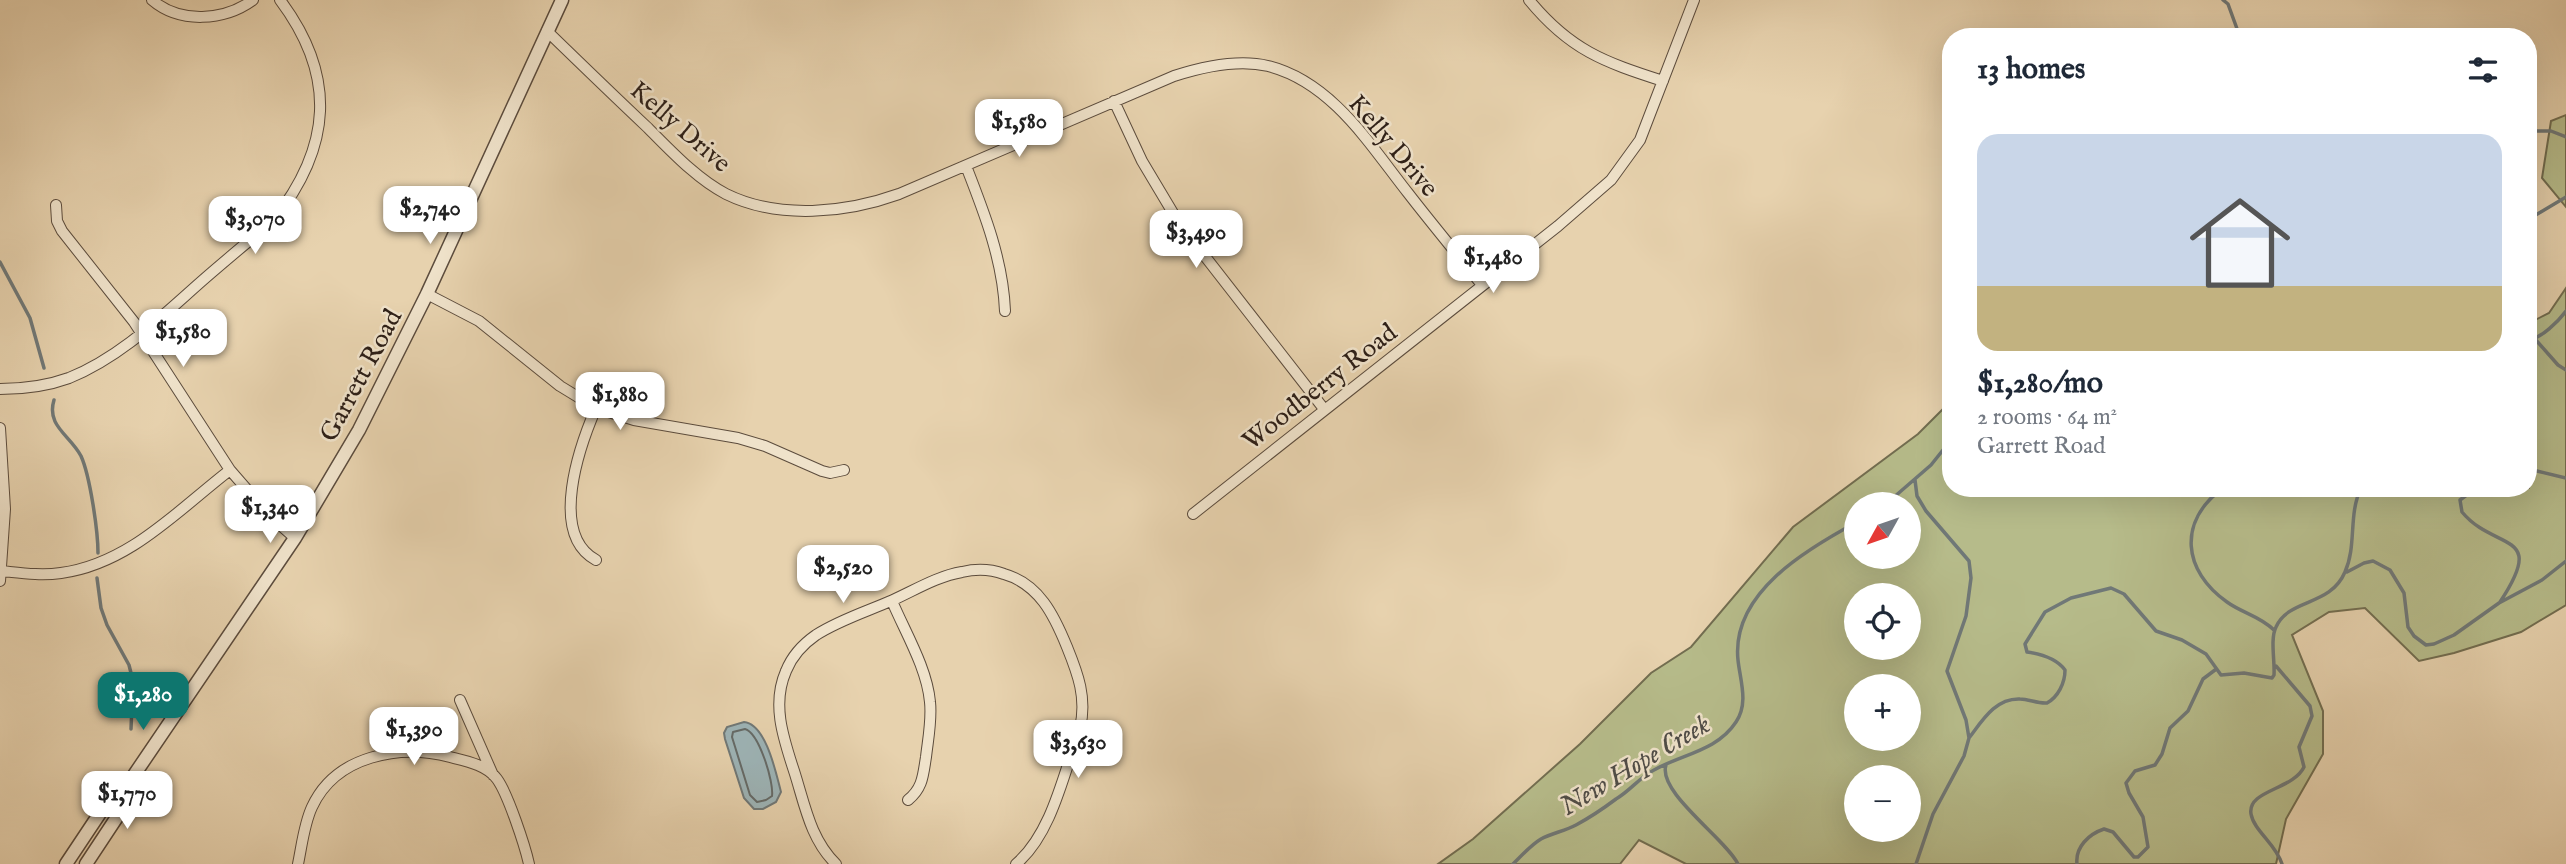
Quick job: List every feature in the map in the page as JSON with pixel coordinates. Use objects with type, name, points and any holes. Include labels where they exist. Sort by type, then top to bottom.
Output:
[{"type":"street","points":[[152,0],[173,13],[196,17],[232,13],[253,0]]},
{"type":"street","points":[[0,389],[28,388],[69,377],[106,358],[142,333],[273,221],[295,192],[315,146],[320,119],[316,65],[296,22],[280,0]]},
{"type":"street","name":"Garrett Road","points":[[66,864],[110,798],[130,781],[295,538],[359,430],[427,294],[562,0]]},
{"type":"street","points":[[1530,0],[1559,32],[1581,49],[1613,64],[1663,81]]},
{"type":"street","name":"Woodberry Road","points":[[1193,514],[1558,226],[1617,172],[1640,140],[1693,0]]},
{"type":"street","name":"Kelly Drive","points":[[547,32],[676,155],[714,186],[741,200],[802,211],[838,211],[871,204],[899,194],[1148,86],[1197,69],[1266,65],[1284,71],[1322,94],[1354,125],[1482,285]]},
{"type":"street","points":[[1114,102],[1142,161],[1179,223],[1324,409]]},
{"type":"street","points":[[966,166],[990,230],[1002,283],[1004,311]]},
{"type":"street","points":[[56,205],[57,221],[62,231],[142,333],[230,470],[270,516],[295,538]]},
{"type":"street","points":[[427,294],[479,321],[560,386],[596,408],[634,420],[765,446],[822,471],[830,473],[844,470]]},
{"type":"street","points":[[596,408],[577,458],[572,498],[573,518],[580,545],[596,560]]},
{"type":"street","points":[[0,428],[5,509],[1,576],[61,573],[96,565],[116,556],[144,538],[230,470]]},
{"type":"street","points":[[836,864],[815,836],[786,745],[779,713],[782,681],[791,660],[815,635],[959,572],[987,570],[1002,573],[1026,585],[1038,595],[1057,622],[1079,676],[1082,691],[1083,716],[1042,832],[1035,845],[1016,864]]},
{"type":"street","points":[[892,601],[926,681],[930,700],[923,780],[917,792],[908,800]]},
{"type":"street","points":[[460,700],[493,776]]},
{"type":"street","points":[[298,864],[304,832],[314,803],[334,778],[352,766],[388,752],[425,752],[478,764],[497,778],[526,849],[529,864]]},
{"type":"street","name":"Garrett Road","points":[[86,864],[123,808],[130,781]]},
{"type":"green space","points":[[2566,115],[2566,207],[2542,178],[2551,121]]},
{"type":"green space","points":[[2566,288],[2566,605],[2521,632],[2419,661],[2365,608],[2329,612],[2292,635],[2323,711],[2323,754],[2286,819],[2276,864],[1686,864],[1639,840],[1620,864],[1438,864],[1473,839],[1580,744],[1651,673],[1691,647],[1793,527],[1918,434],[1942,410],[1942,497],[2537,497],[2537,319],[2549,313]]},
{"type":"water","points":[[744,722],[752,725],[764,740],[781,792],[776,802],[763,809],[754,809],[744,798],[725,739],[727,727]]},
{"type":"waterway","points":[[2223,0],[2228,4],[2237,28]]},
{"type":"waterway","points":[[2537,131],[2551,131],[2566,137]]},
{"type":"waterway","name":"New Hope Creek","points":[[2537,214],[2566,197]]},
{"type":"waterway","points":[[0,262],[30,318],[44,368]]},
{"type":"waterway","points":[[2537,337],[2566,311]]},
{"type":"waterway","points":[[2537,341],[2566,370]]},
{"type":"waterway","points":[[54,400],[52,409],[56,424],[81,456],[84,465],[93,504],[98,553]]},
{"type":"waterway","name":"New Hope Creek","points":[[1900,492],[1931,465],[1942,451]]},
{"type":"waterway","points":[[2537,471],[2566,478]]},
{"type":"waterway","points":[[1915,480],[1917,496],[1926,511],[1969,561],[1971,578],[1966,616],[1947,671],[1966,720],[1969,738],[1964,756],[1933,814],[1916,864]]},
{"type":"waterway","points":[[2213,497],[2198,516],[2192,531],[2194,561],[2212,590],[2274,630]]},
{"type":"waterway","points":[[1969,738],[1984,718],[2003,702],[2020,699],[2047,703],[2058,693],[2065,670],[2048,657],[2027,652],[2025,644],[2045,612],[2071,598],[2111,588],[2124,594],[2156,631],[2182,640],[2206,654],[2221,675],[2244,673],[2272,678],[2274,632],[2282,618],[2290,611],[2330,591],[2345,572],[2351,551],[2357,497]]},
{"type":"waterway","points":[[2464,497],[2460,500],[2462,512],[2475,524],[2518,552],[2519,563],[2514,579],[2500,602]]},
{"type":"waterway","name":"New Hope Creek","points":[[1513,864],[1541,839],[1581,822],[1621,796],[1649,773],[1709,746],[1728,732],[1740,715],[1742,707],[1739,636],[1747,614],[1759,594],[1776,576],[1816,546],[1844,530]]},
{"type":"waterway","points":[[2347,572],[2373,561],[2390,570],[2404,593],[2408,627],[2414,636],[2426,645],[2454,635],[2499,603],[2542,580],[2566,561]]},
{"type":"waterway","points":[[97,578],[101,608],[107,625],[129,665],[133,681],[131,729]]},
{"type":"waterway","points":[[2276,666],[2310,706],[2312,716],[2299,747],[2304,767],[2291,781],[2263,795],[2252,806],[2253,820],[2282,864]]},
{"type":"waterway","points":[[2077,864],[2078,852],[2084,842],[2104,829],[2113,832],[2134,857],[2138,857],[2148,847],[2143,817],[2126,783],[2135,771],[2155,765],[2162,754],[2170,728],[2188,711],[2203,679],[2215,670]]},
{"type":"waterway","points":[[1666,765],[1666,776],[1682,802],[1738,864]]}]
